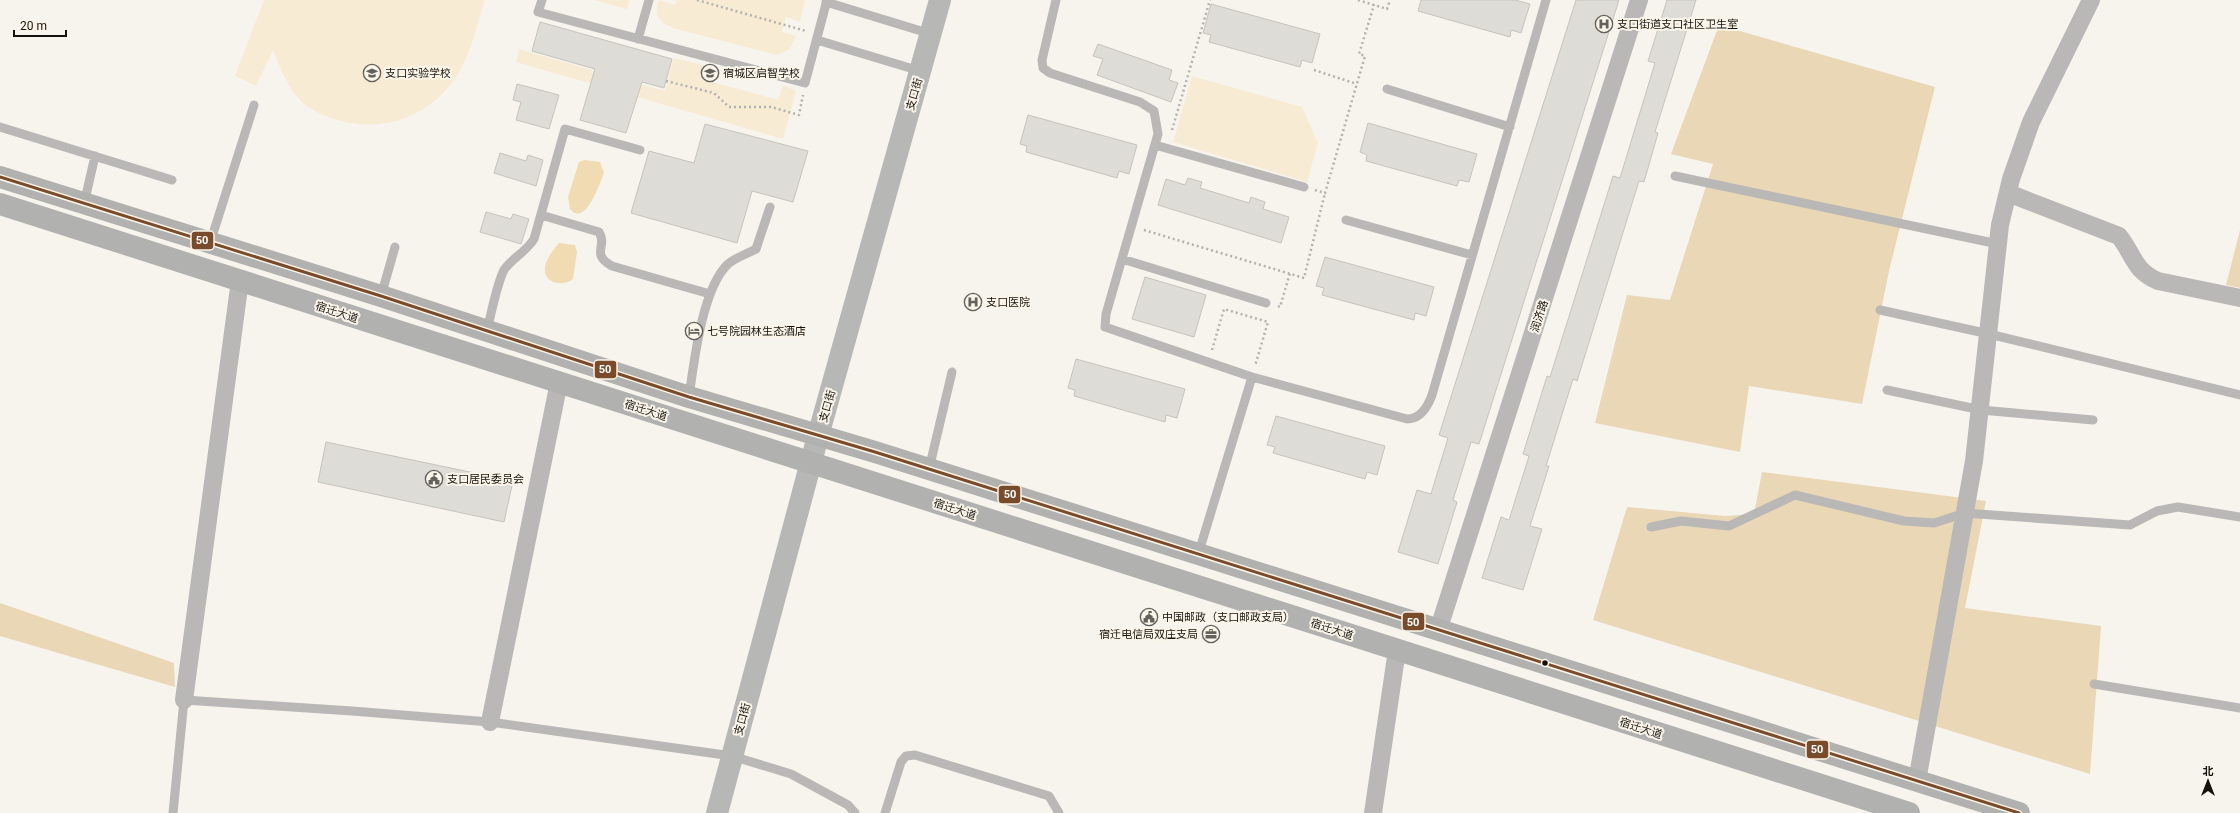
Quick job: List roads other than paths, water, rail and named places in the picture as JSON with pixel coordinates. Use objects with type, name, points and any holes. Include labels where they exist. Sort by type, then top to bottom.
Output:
[{"type":"main road","points":[[0,177],[381,296],[689,397],[929,469],[1438,631],[2019,813]]},
{"type":"main road","name":"宿迁大道","points":[[0,204],[1909,813]]},
{"type":"street","name":"支口街","points":[[717,813],[818,436],[940,0]]},
{"type":"street","name":"润济路","points":[[1438,631],[1639,0]]},
{"type":"street","points":[[1917,781],[1965,513],[1981,410],[2000,225],[2008,194],[2031,122],[2091,0]]},
{"type":"street","points":[[2008,194],[2119,236],[2126,245],[2137,266],[2145,276],[2158,281],[2240,298]]},
{"type":"street","points":[[184,700],[240,280]]},
{"type":"street","points":[[490,722],[559,382]]},
{"type":"street","points":[[1373,813],[1397,650]]},
{"type":"lane","points":[[542,0],[538,12],[806,83],[826,1],[931,34]]},
{"type":"lane","points":[[638,39],[649,0]]},
{"type":"lane","points":[[1056,0],[1042,60],[1044,68],[1050,73],[1140,102],[1154,111],[1158,134],[1106,314],[1105,327],[1252,377],[1413,419],[1424,411],[1432,395],[1546,0]]},
{"type":"lane","points":[[817,37],[920,71]]},
{"type":"lane","points":[[1387,90],[1510,127]]},
{"type":"lane","points":[[210,243],[254,105]]},
{"type":"lane","points":[[0,127],[172,180]]},
{"type":"lane","points":[[487,330],[504,271],[514,259],[530,246],[541,215],[565,129],[640,150]]},
{"type":"lane","points":[[1155,145],[1304,187]]},
{"type":"lane","points":[[84,204],[95,156]]},
{"type":"lane","points":[[1675,176],[1998,244]]},
{"type":"lane","points":[[689,397],[697,344],[710,294],[715,281],[727,264],[756,249],[770,207]]},
{"type":"lane","points":[[541,215],[599,232],[602,236],[600,256],[603,261],[612,266],[710,294]]},
{"type":"lane","points":[[1346,220],[1472,255]]},
{"type":"lane","points":[[381,296],[395,247]]},
{"type":"lane","points":[[1122,259],[1266,303]]},
{"type":"lane","points":[[1880,310],[1989,334],[2240,395]]},
{"type":"lane","points":[[929,469],[952,372]]},
{"type":"lane","points":[[1198,555],[1252,377]]},
{"type":"lane","points":[[1887,390],[1981,410],[2093,420]]},
{"type":"lane","points":[[1651,527],[1681,521],[1729,526],[1795,495],[1904,521],[1934,523],[1965,513],[2130,525],[2157,511],[2178,507],[2240,517]]},
{"type":"lane","points":[[2094,684],[2240,708]]},
{"type":"lane","points":[[173,813],[184,700],[490,722],[732,756],[791,774],[848,805],[855,813]]},
{"type":"lane","points":[[886,813],[901,762],[906,756],[915,755],[1048,796],[1059,813]]},
{"type":"place","name":"支口街道支口社区卫生室","points":[[1604,24]]},
{"type":"place","name":"支口实验学校","points":[[372,73]]},
{"type":"place","name":"宿城区启智学校","points":[[710,73]]},
{"type":"place","name":"支口医院","points":[[973,302]]},
{"type":"place","name":"七号院园林生态酒店","points":[[694,331]]},
{"type":"place","name":"支口居民委员会","points":[[434,479]]},
{"type":"place","name":"中国邮政（支口邮政支局）","points":[[1149,617]]},
{"type":"place","name":"宿迁电信局双庄支局","points":[[1211,634]]}]
